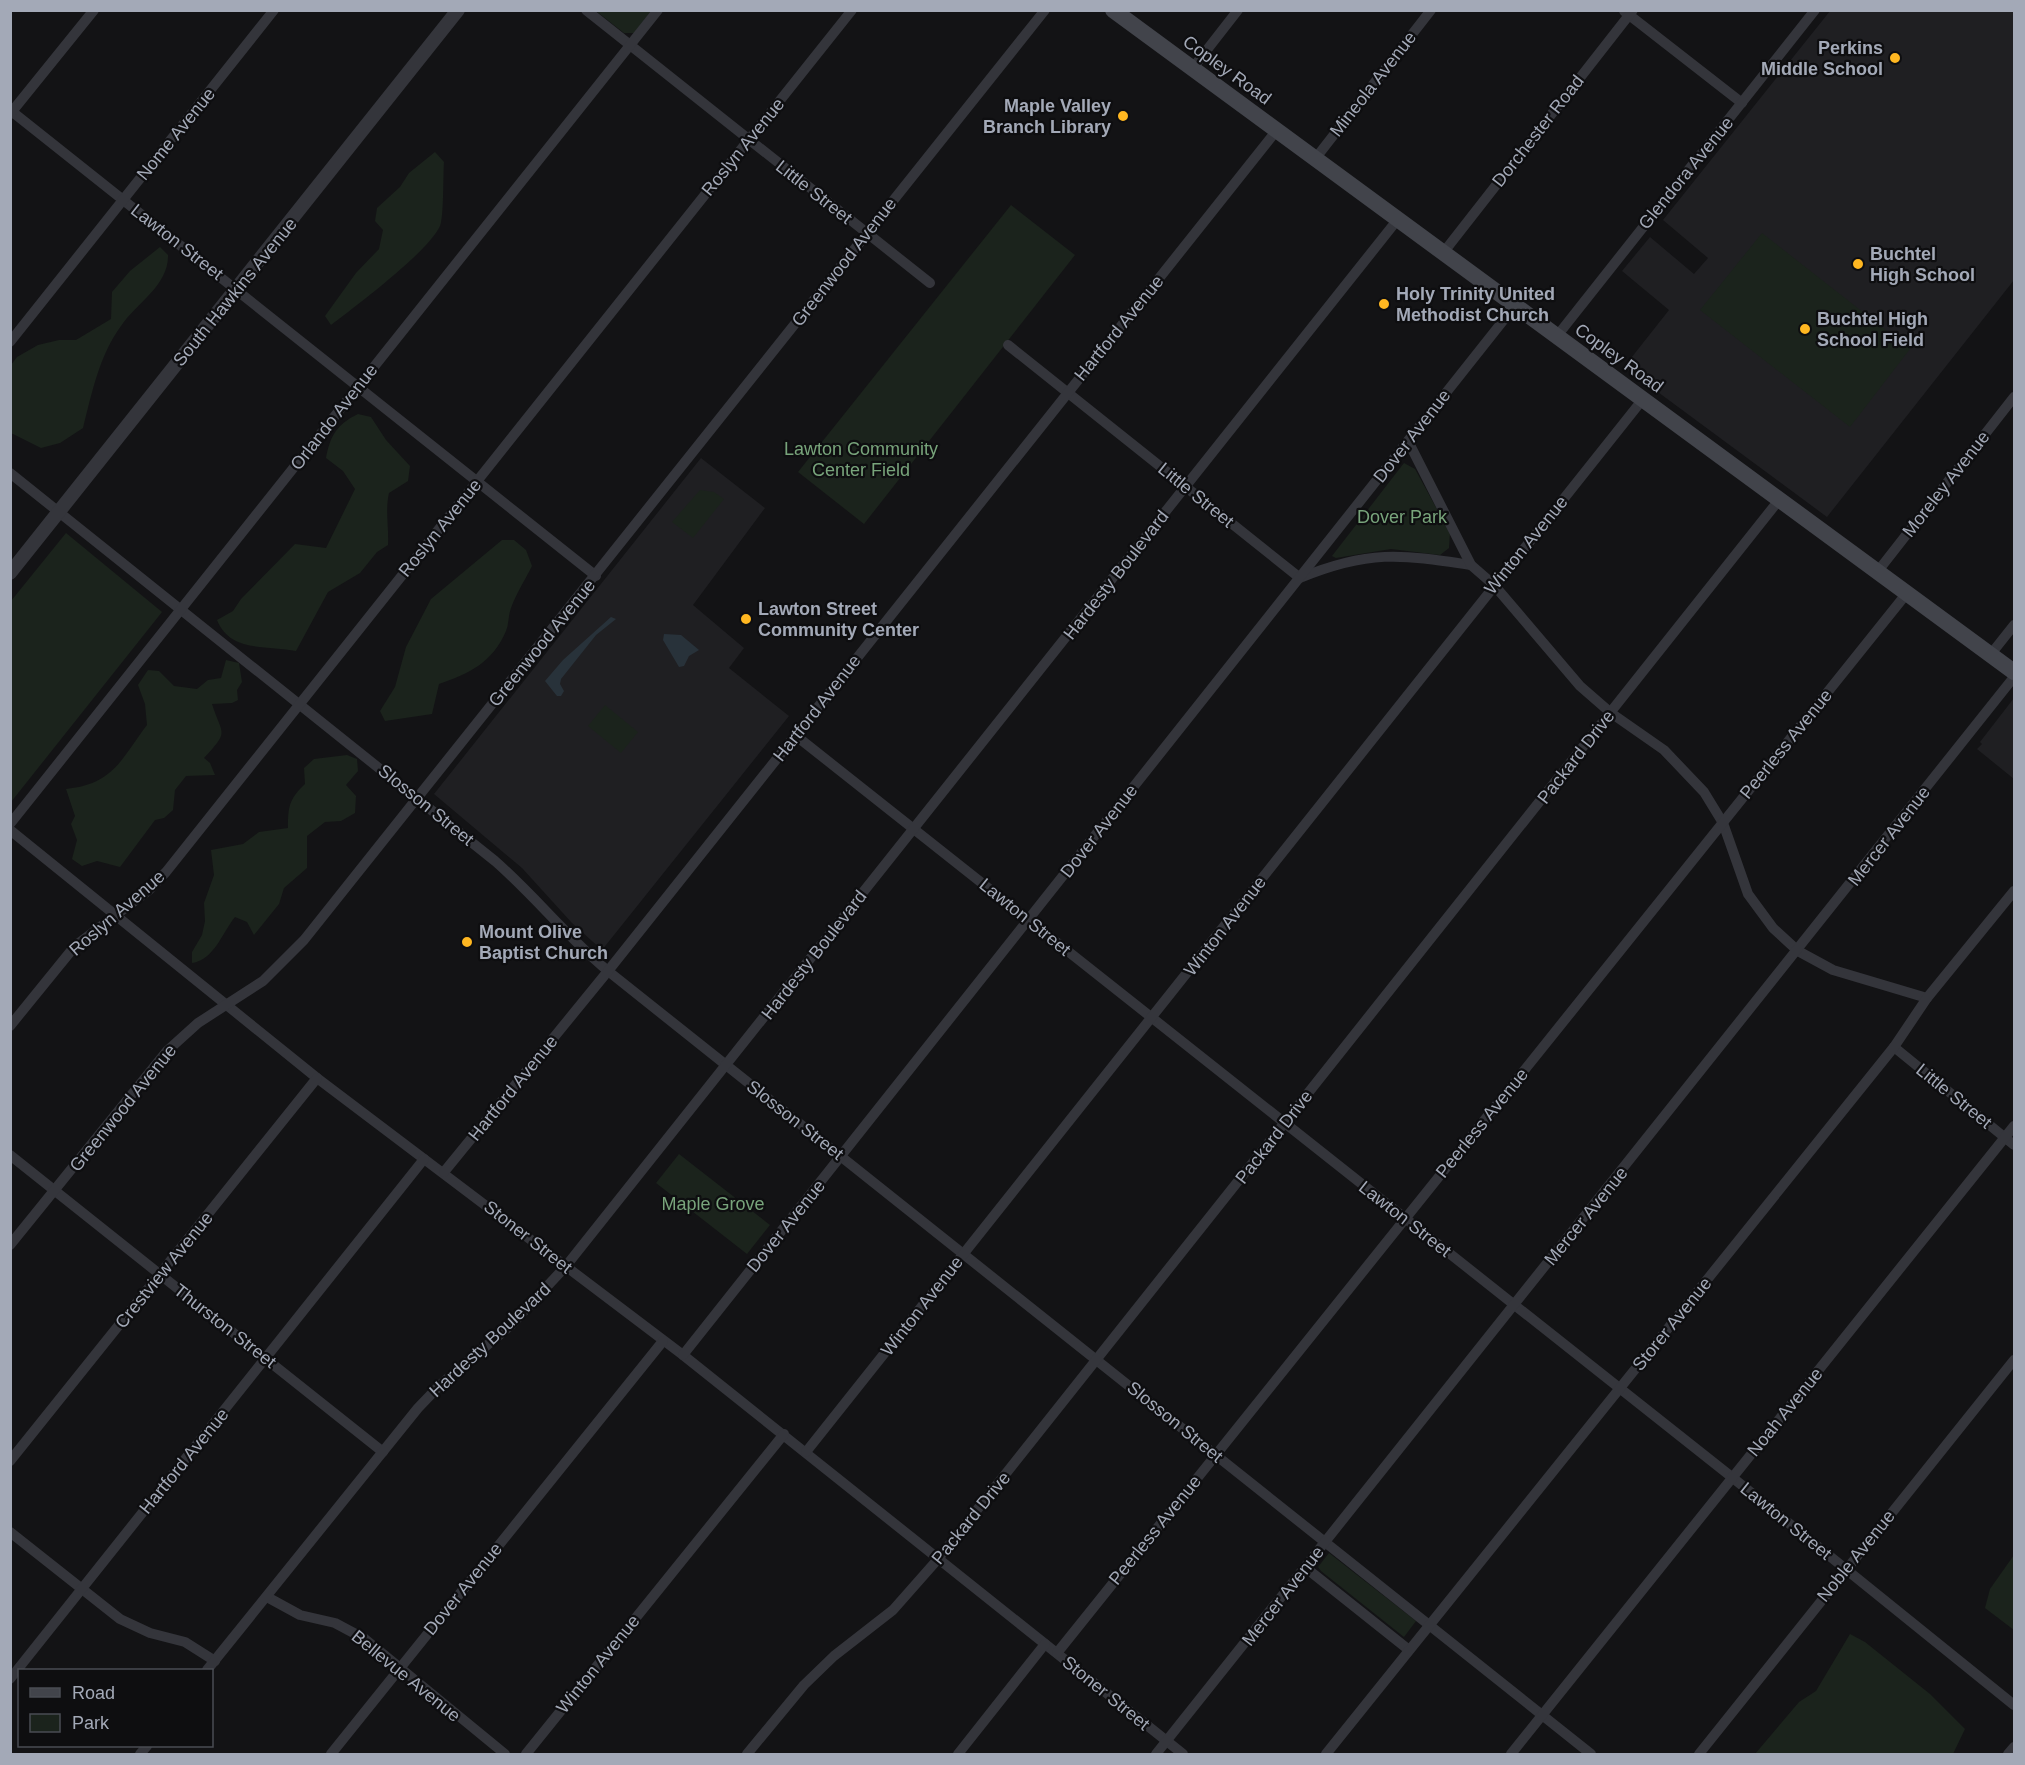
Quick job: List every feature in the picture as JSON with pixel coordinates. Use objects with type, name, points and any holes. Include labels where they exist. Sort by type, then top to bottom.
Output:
[{"type":"main road","name":"Copley Road","points":[[1113,10],[2014,672]]},
{"type":"street","points":[[11,112],[94,10]]},
{"type":"street","name":"Nome Avenue","points":[[10,342],[274,10]]},
{"type":"street","name":"South Hawkins Avenue","points":[[10,573],[458,10]]},
{"type":"street","name":"Little Street","points":[[586,10],[930,283]]},
{"type":"street","name":"Orlando Avenue","points":[[10,824],[658,10]]},
{"type":"street","name":"Roslyn Avenue","points":[[10,1026],[75,946],[149,890],[166,872],[852,10]]},
{"type":"street","name":"Greenwood Avenue","points":[[10,1245],[167,1051],[198,1023],[228,1005],[282,965],[596,576],[1046,10]]},
{"type":"street","points":[[1192,69],[1238,10]]},
{"type":"street","name":"Mineola Avenue","points":[[1315,159],[1431,10]]},
{"type":"street","name":"Glendora Avenue","points":[[1557,336],[1815,10]]},
{"type":"street","points":[[1629,12],[1742,103]]},
{"type":"street","name":"Dorchester Road","points":[[1443,253],[1629,12]]},
{"type":"street","name":"Lawton Street","points":[[11,112],[236,288],[596,576]]},
{"type":"street","name":"Hartford Avenue","points":[[444,1172],[608,971],[1277,130]]},
{"type":"street","name":"Hardesty Boulevard","points":[[208,1669],[383,1452],[441,1384],[511,1325],[566,1266],[1398,219]]},
{"type":"street","name":"Dover Avenue","points":[[683,1354],[1515,307]]},
{"type":"street","name":"Little Street","points":[[1008,345],[1300,578]]},
{"type":"street","name":"Moreley Avenue","points":[[1878,571],[2014,397]]},
{"type":"street","name":"Winton Avenue","points":[[806,1452],[1643,399]]},
{"type":"street","points":[[1408,441],[1471,565],[1494,585],[1580,686],[1611,713],[1677,761],[1704,792],[1723,823],[1748,894],[1773,928],[1798,951],[1841,973],[1902,988],[1927,998]]},
{"type":"street","name":"Slosson Street","points":[[10,473],[512,875],[564,932],[608,971],[1591,1755]]},
{"type":"street","name":"Packard Drive","points":[[747,1755],[804,1685],[834,1656],[893,1610],[938,1559],[1779,500]]},
{"type":"street","points":[[1300,578],[1341,562],[1374,556],[1421,557],[1471,565]]},
{"type":"street","name":"Peerless Avenue","points":[[1057,1653],[1907,593]]},
{"type":"street","points":[[1991,654],[2014,625]]},
{"type":"street","name":"Mercer Avenue","points":[[1156,1755],[2014,677]]},
{"type":"street","name":"Lawton Street","points":[[795,735],[1733,1478],[2014,1705]]},
{"type":"street","name":"Stoner Street","points":[[10,830],[316,1078],[444,1172],[683,1354],[1183,1755]]},
{"type":"street","name":"Storer Avenue","points":[[1326,1755],[1894,1047],[1927,998],[2014,891]]},
{"type":"street","name":"Little Street","points":[[1894,1047],[2014,1145]]},
{"type":"street","name":"Crestview Avenue","points":[[10,1461],[316,1078]]},
{"type":"street","name":"Noah Avenue","points":[[1511,1755],[2014,1125]]},
{"type":"street","name":"Thurston Street","points":[[10,1155],[383,1452]]},
{"type":"street","name":"Hartford Avenue","points":[[10,1679],[424,1159]]},
{"type":"street","name":"Dover Avenue","points":[[331,1755],[663,1341]]},
{"type":"street","name":"Noble Avenue","points":[[1699,1755],[1845,1569],[2013,1366]]},
{"type":"street","name":"Winton Avenue","points":[[526,1755],[784,1434]]},
{"type":"street","points":[[10,1532],[81,1589],[134,1627],[185,1641],[215,1660]]},
{"type":"street","points":[[1306,1568],[1409,1650]]},
{"type":"street","name":"Bellevue Avenue","points":[[267,1597],[300,1615],[343,1626],[365,1639],[505,1755]]},
{"type":"street","points":[[958,1755],[1046,1644]]},
{"type":"street","points":[[2008,1755],[2014,1747]]},
{"type":"shaded area","name":"Buchtel High School","points":[[1830,11],[2014,11],[2014,280],[1827,517],[1624,367],[1669,310],[1622,271],[1650,237],[1694,274],[1708,258],[1663,220]]},
{"type":"shaded area","points":[[701,458],[765,508],[693,605],[744,648],[729,668],[789,716],[602,950],[572,923],[522,868],[434,794]]},
{"type":"shaded area","points":[[611,617],[616,619],[596,635],[561,679],[560,684],[564,691],[561,696],[557,696],[545,681],[563,660]]},
{"type":"shaded area","points":[[664,634],[681,635],[699,650],[689,656],[684,666],[679,667],[663,640]]},
{"type":"shaded area","points":[[2014,698],[2014,779],[1977,749]]},
{"type":"green space","points":[[596,11],[651,11],[634,33],[624,33]]},
{"type":"green space","points":[[435,152],[444,162],[440,226],[433,237],[407,263],[331,325],[325,316],[356,273],[379,249],[383,230],[375,221],[377,208],[400,187],[409,173]]},
{"type":"green space","name":"Lawton Community Center Field","points":[[1011,205],[1075,255],[864,524],[798,472]]},
{"type":"green space","name":"Buchtel High School Field","points":[[1762,233],[1910,349],[1850,427],[1700,310]]},
{"type":"green space","points":[[160,247],[168,255],[163,276],[113,338],[97,375],[83,428],[60,443],[41,448],[11,433],[11,365],[17,357],[38,345],[59,340],[76,340],[111,319],[112,292],[130,271]]},
{"type":"green space","points":[[358,414],[371,417],[386,440],[410,466],[408,481],[389,493],[388,545],[377,552],[360,573],[328,592],[296,651],[240,643],[223,631],[217,620],[233,611],[241,599],[295,544],[326,548],[355,489],[343,471],[326,458],[336,431]]},
{"type":"green space","name":"Dover Park","points":[[1404,463],[1415,469],[1450,533],[1449,548],[1440,555],[1391,549],[1336,558],[1332,556]]},
{"type":"green space","points":[[700,490],[714,492],[724,499],[693,538],[672,522]]},
{"type":"green space","points":[[66,533],[162,612],[11,802],[11,601]]},
{"type":"green space","points":[[502,540],[514,540],[526,550],[532,566],[513,603],[501,642],[479,665],[439,684],[432,714],[385,721],[380,711],[395,687],[406,647],[431,599]]},
{"type":"green space","points":[[226,660],[239,663],[242,682],[237,690],[238,700],[232,703],[212,704],[222,732],[218,742],[204,758],[210,763],[215,775],[186,776],[175,790],[173,810],[164,818],[155,820],[120,867],[97,861],[82,866],[72,859],[77,840],[71,824],[75,816],[66,789],[95,782],[106,776],[123,759],[147,725],[145,704],[138,685],[148,670],[159,671],[174,686],[197,689],[208,680],[221,678]]},
{"type":"green space","points":[[605,705],[638,732],[621,753],[588,726]]},
{"type":"green space","points":[[347,755],[357,759],[358,771],[346,785],[356,796],[355,813],[341,821],[325,822],[307,836],[307,868],[284,888],[279,904],[254,935],[247,922],[235,917],[212,951],[200,961],[192,963],[192,952],[202,935],[205,921],[204,903],[214,875],[211,850],[243,844],[259,832],[288,828],[290,804],[305,784],[304,768],[314,759]]},
{"type":"green space","name":"Maple Grove","points":[[679,1154],[770,1225],[747,1254],[656,1183]]},
{"type":"green space","points":[[1329,1553],[1416,1621],[1404,1637],[1321,1571],[1318,1567]]},
{"type":"green space","points":[[2014,1555],[2014,1630],[1985,1608],[1990,1589]]},
{"type":"green space","points":[[1850,1634],[1865,1642],[1930,1694],[1965,1729],[1953,1754],[1755,1754],[1799,1702],[1816,1691]]},
{"type":"place","name":"Perkins Middle School","points":[[1895,58]]},
{"type":"place","name":"Maple Valley Branch Library","points":[[1123,116]]},
{"type":"place","name":"Buchtel High School","points":[[1858,264]]},
{"type":"place","name":"Holy Trinity United Methodist Church","points":[[1384,304]]},
{"type":"place","name":"Buchtel High School Field","points":[[1805,329]]},
{"type":"place","name":"Lawton Street Community Center","points":[[746,619]]},
{"type":"place","name":"Mount Olive Baptist Church","points":[[467,942]]}]
